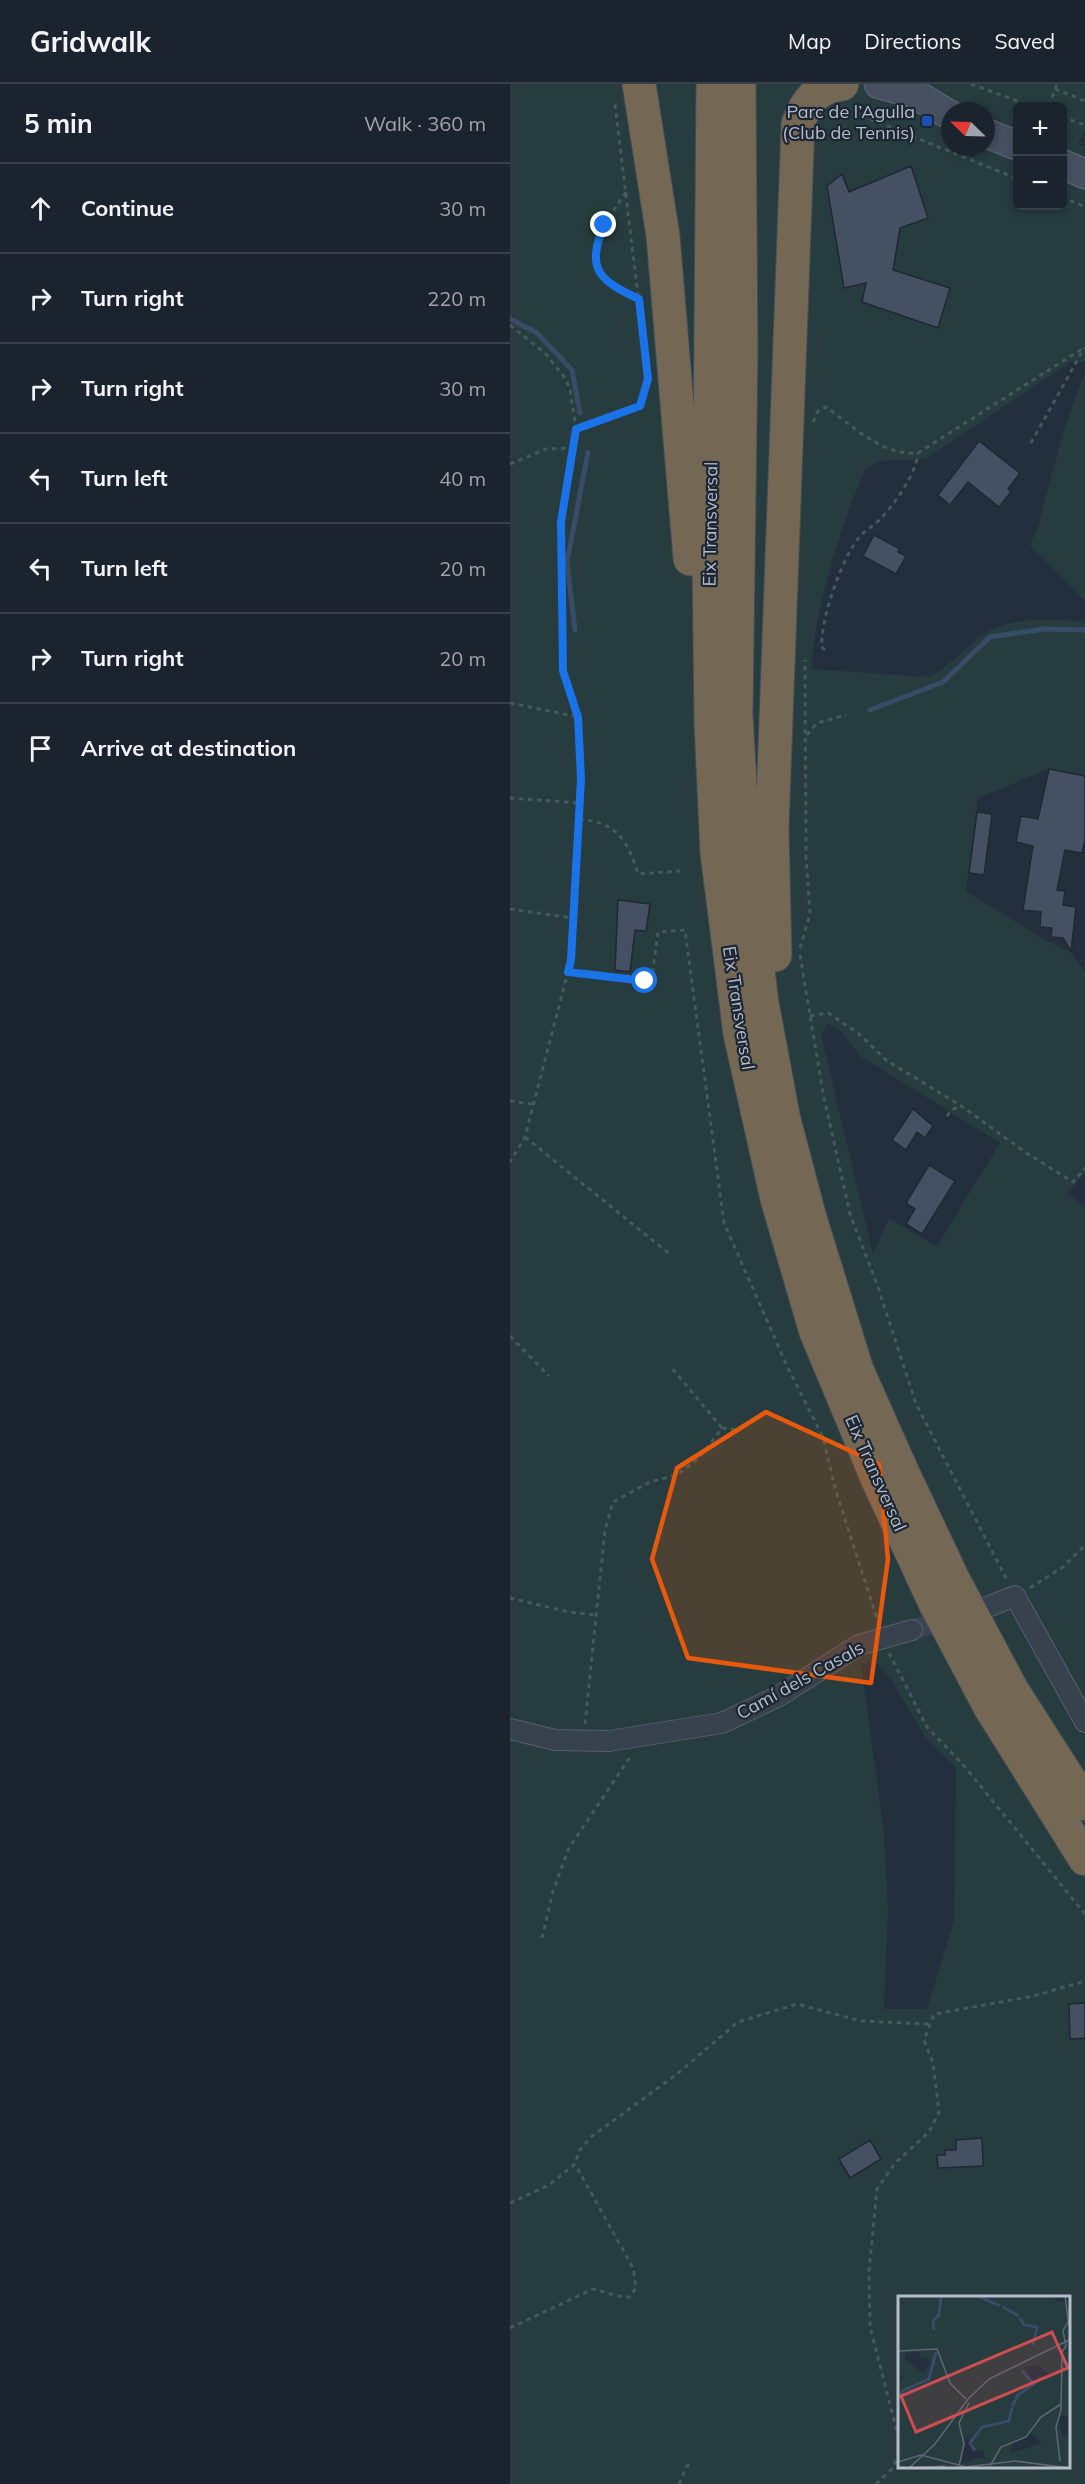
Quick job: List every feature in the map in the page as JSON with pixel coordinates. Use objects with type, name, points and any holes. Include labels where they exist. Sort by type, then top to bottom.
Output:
[{"type":"highway","name":"Eix Transversal","points":[[713,84],[709,562],[711,724],[717,853],[740,1034],[777,1199],[816,1332],[877,1478],[934,1603],[990,1707],[1085,1859]]},
{"type":"highway","name":"Eix Transversal","points":[[739,84],[741,353],[735,714],[744,854],[762,1003],[784,1120],[810,1218],[858,1370],[902,1471],[953,1578],[1012,1690],[1085,1804]]},
{"type":"highway","points":[[830,88],[804,106],[798,124],[772,816],[775,956],[797,1090],[850,1292],[902,1471]]},
{"type":"highway","points":[[627,91],[664,248],[690,558],[695,731],[717,853]]},
{"type":"main road","points":[[879,84],[913,93],[941,110]]},
{"type":"main road","points":[[936,84],[952,102]]},
{"type":"main road","points":[[995,137],[1013,144]]},
{"type":"main road","points":[[1067,166],[1085,174]]},
{"type":"street","points":[[985,1608],[1015,1596],[1085,1722]]},
{"type":"street","name":"Camí dels Casals","points":[[510,1729],[555,1740],[609,1741],[722,1723],[779,1696],[859,1645],[912,1630]]},
{"type":"path","points":[[971,84],[1019,102]]},
{"type":"path","points":[[1049,102],[1057,84]]},
{"type":"path","points":[[830,88],[865,117],[1013,177]]},
{"type":"path","points":[[1054,88],[1084,101]]},
{"type":"path","points":[[576,429],[640,406],[648,379],[626,192],[627,91]]},
{"type":"path","points":[[1067,119],[1085,124]]},
{"type":"path","points":[[626,192],[604,225],[595,247],[595,265],[605,279],[639,299]]},
{"type":"path","points":[[1067,199],[1085,207]]},
{"type":"path","points":[[510,325],[545,354],[565,378],[570,389],[576,429],[561,522],[563,671],[578,717],[580,803],[568,972],[525,1137],[510,1162]]},
{"type":"path","points":[[1031,443],[1085,347]]},
{"type":"path","points":[[826,406],[875,443],[908,454],[918,453],[1085,347]]},
{"type":"path","points":[[510,464],[546,449],[574,448]]},
{"type":"path","points":[[825,650],[821,639],[824,624],[843,567],[859,538],[882,518],[909,478],[918,453]]},
{"type":"path","points":[[510,703],[578,717]]},
{"type":"path","points":[[806,710],[806,856],[810,914],[800,951],[810,1016],[850,1214],[878,1287],[916,1404],[1015,1596],[1063,1568],[1085,1545]]},
{"type":"path","points":[[807,735],[817,723],[846,714]]},
{"type":"path","points":[[510,798],[580,803]]},
{"type":"path","points":[[579,819],[600,820],[629,846],[638,874],[680,871]]},
{"type":"path","points":[[510,909],[573,918]]},
{"type":"path","points":[[568,972],[645,981],[652,977],[658,932],[685,930],[724,1223],[787,1366],[823,1437],[835,1488],[894,1665],[927,1726],[965,1767],[1085,1914]]},
{"type":"path","points":[[810,1016],[828,1013],[858,1033],[886,1060],[963,1107],[1025,1152],[1073,1182],[1085,1168]]},
{"type":"path","points":[[510,1101],[532,1104]]},
{"type":"path","points":[[947,1116],[952,1109],[963,1107]]},
{"type":"path","points":[[525,1137],[672,1256]]},
{"type":"path","points":[[510,1336],[549,1376]]},
{"type":"path","points":[[671,1367],[722,1428],[739,1430]]},
{"type":"path","points":[[584,1740],[605,1530],[613,1502],[650,1482],[677,1475],[699,1458],[722,1428]]},
{"type":"path","points":[[510,1598],[596,1616]]},
{"type":"path","points":[[542,1938],[553,1891],[569,1848],[641,1737]]},
{"type":"path","points":[[898,2435],[870,2327],[869,2271],[877,2189],[894,2163],[929,2132],[939,2112],[933,2063],[924,2040],[934,2014],[1034,1995],[1085,1981]]},
{"type":"path","points":[[510,2203],[549,2186],[575,2164],[579,2151],[591,2137],[677,2074],[738,2022],[797,2004],[861,2021],[930,2024]]},
{"type":"path","points":[[510,2328],[593,2289],[630,2297],[636,2288],[633,2268],[575,2164]]},
{"type":"path","points":[[876,2484],[892,2468],[898,2454]]},
{"type":"path","points":[[679,2484],[686,2467],[692,2462]]},
{"type":"highlighted area","points":[[766,1412],[879,1464],[888,1559],[871,1683],[688,1658],[652,1559],[677,1468]]},
{"type":"green space","points":[[510,84],[1085,84],[1085,130],[1078,144],[1085,147],[1085,362],[1072,361],[925,459],[879,461],[866,468],[838,540],[818,619],[811,669],[928,677],[948,665],[976,640],[1000,626],[1028,620],[1085,622],[1085,776],[1049,769],[978,798],[966,891],[1040,937],[1072,953],[1085,972],[1085,1172],[1068,1193],[1085,1208],[1085,2484],[510,2484]],"holes":[[[828,1024],[841,1031],[860,1056],[1000,1143],[937,1246],[889,1219],[873,1254],[821,1034]],[[861,1663],[877,1664],[892,1681],[925,1737],[956,1767],[954,1921],[927,2009],[884,2009],[888,1908],[884,1833]]]},
{"type":"green space","points":[[1085,372],[1085,601],[1030,545],[1037,529],[1064,429]]},
{"type":"building","points":[[911,166],[928,218],[900,228],[893,270],[950,288],[938,328],[862,302],[866,283],[844,288],[827,186],[842,174],[849,192]]},
{"type":"building","points":[[979,441],[1020,473],[1008,489],[1011,492],[999,507],[968,482],[950,505],[938,495]]},
{"type":"building","points":[[874,535],[900,549],[898,552],[906,556],[896,574],[863,556]]},
{"type":"building","points":[[1049,769],[1085,776],[1085,839],[1082,853],[1065,850],[1057,890],[1065,891],[1063,905],[1076,907],[1071,951],[1063,938],[1051,937],[1052,928],[1040,927],[1041,912],[1023,910],[1033,846],[1016,842],[1021,816],[1038,819]]},
{"type":"building","points":[[977,812],[992,814],[984,875],[969,873]]},
{"type":"building","points":[[618,900],[650,904],[646,931],[635,930],[630,972],[615,970]]},
{"type":"building","points":[[913,1109],[933,1126],[925,1138],[917,1132],[906,1150],[892,1140]]},
{"type":"building","points":[[929,1165],[955,1181],[922,1234],[906,1224],[915,1209],[906,1203]]},
{"type":"building","points":[[1085,2003],[1085,2038],[1070,2039],[1069,2004]]},
{"type":"building","points":[[982,2138],[983,2166],[938,2168],[937,2155],[945,2155],[945,2150],[956,2150],[956,2140]]},
{"type":"building","points":[[870,2140],[881,2159],[850,2178],[839,2159]]},
{"type":"waterway","points":[[510,319],[537,333],[572,370],[580,413]]},
{"type":"waterway","points":[[575,630],[567,562],[588,452]]},
{"type":"waterway","points":[[870,710],[943,682],[990,637],[1044,629],[1085,630]]},
{"type":"tunnel","points":[[912,1630],[954,1617]]},
{"type":"place","name":"Parc de l’Agulla (Club de Tennis)","points":[[927,121]]},
{"type":"route","points":[[604,225],[595,247],[595,265],[605,279],[639,299],[648,379],[640,406],[576,429],[561,522],[563,671],[578,717],[581,779],[571,960],[568,972],[645,981]]}]
